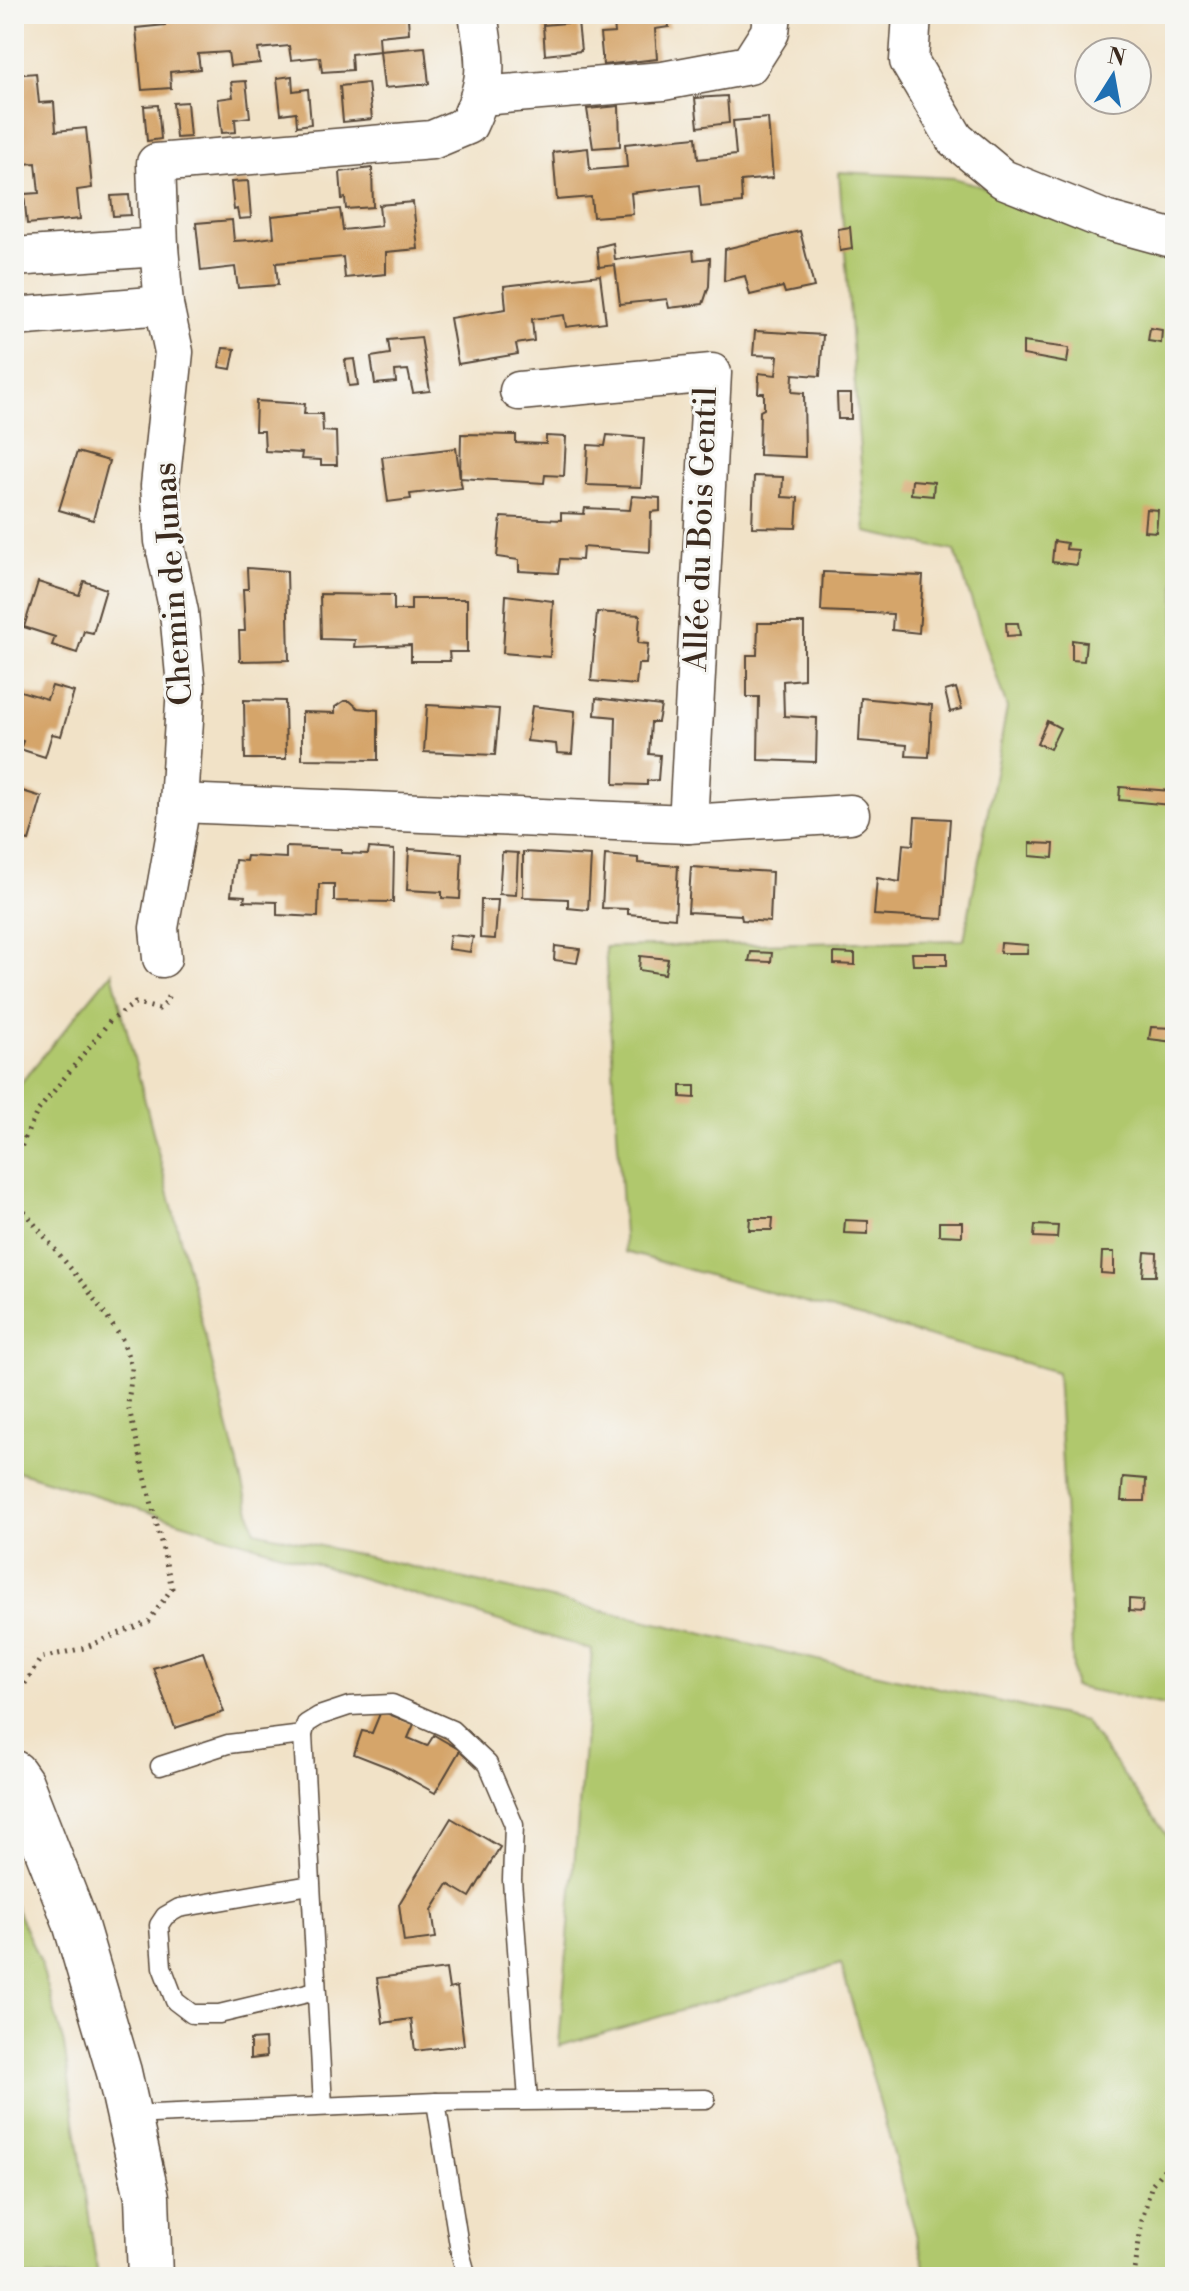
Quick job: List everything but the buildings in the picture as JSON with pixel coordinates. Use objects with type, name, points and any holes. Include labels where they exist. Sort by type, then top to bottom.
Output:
[{"type":"street","points":[[478,14],[486,65],[481,96],[663,81],[749,65],[770,32],[772,14]]},
{"type":"street","points":[[912,14],[909,61],[955,139],[1003,179],[1105,220],[1175,239]]},
{"type":"street","name":"Chemin de Junas","points":[[162,958],[159,928],[179,803],[186,686],[179,612],[164,541],[160,486],[174,352],[164,305],[156,163],[432,140],[468,125],[481,96]]},
{"type":"street","points":[[14,257],[159,247]]},
{"type":"street","points":[[14,317],[164,305]]},
{"type":"street","name":"Allée du Bois Gentil","points":[[519,391],[712,373],[688,824]]},
{"type":"street","points":[[179,803],[688,824],[850,814]]},
{"type":"street","points":[[14,1773],[21,1783],[74,1919],[119,2072],[147,2197],[150,2277]]},
{"type":"lane","points":[[323,2106],[303,1735],[306,1724],[319,1716],[349,1706],[392,1704],[452,1730],[488,1764],[514,1825],[512,1880],[528,2100]]},
{"type":"lane","points":[[160,1766],[228,1744],[303,1735]]},
{"type":"lane","points":[[310,1885],[179,1908],[165,1916],[159,1925],[162,1967],[175,2001],[192,2014],[219,2014],[316,1991]]},
{"type":"lane","points":[[129,2115],[436,2102],[706,2099]]},
{"type":"lane","points":[[436,2102],[460,2252],[467,2277]]},
{"type":"path","points":[[14,1701],[41,1658],[84,1648],[149,1621],[172,1588],[128,1405],[132,1368],[122,1339],[85,1286],[18,1204],[14,1171],[37,1112],[110,1021],[135,1003],[159,1009],[166,1003],[171,986],[162,958]]},
{"type":"path","points":[[1134,2277],[1142,2220],[1152,2184],[1175,2156]]},
{"type":"green space","points":[[839,172],[954,178],[1175,245],[1175,1707],[1074,1687],[1057,1372],[625,1252],[605,947],[964,940],[1007,708],[955,551],[866,532]]},
{"type":"green space","points":[[112,972],[255,1531],[1084,1721],[1175,1846],[1175,2277],[928,2277],[841,1964],[559,2046],[592,1650],[14,1470],[14,1091]]},
{"type":"green space","points":[[14,1903],[41,1964],[64,2045],[98,2277],[14,2277]]}]
